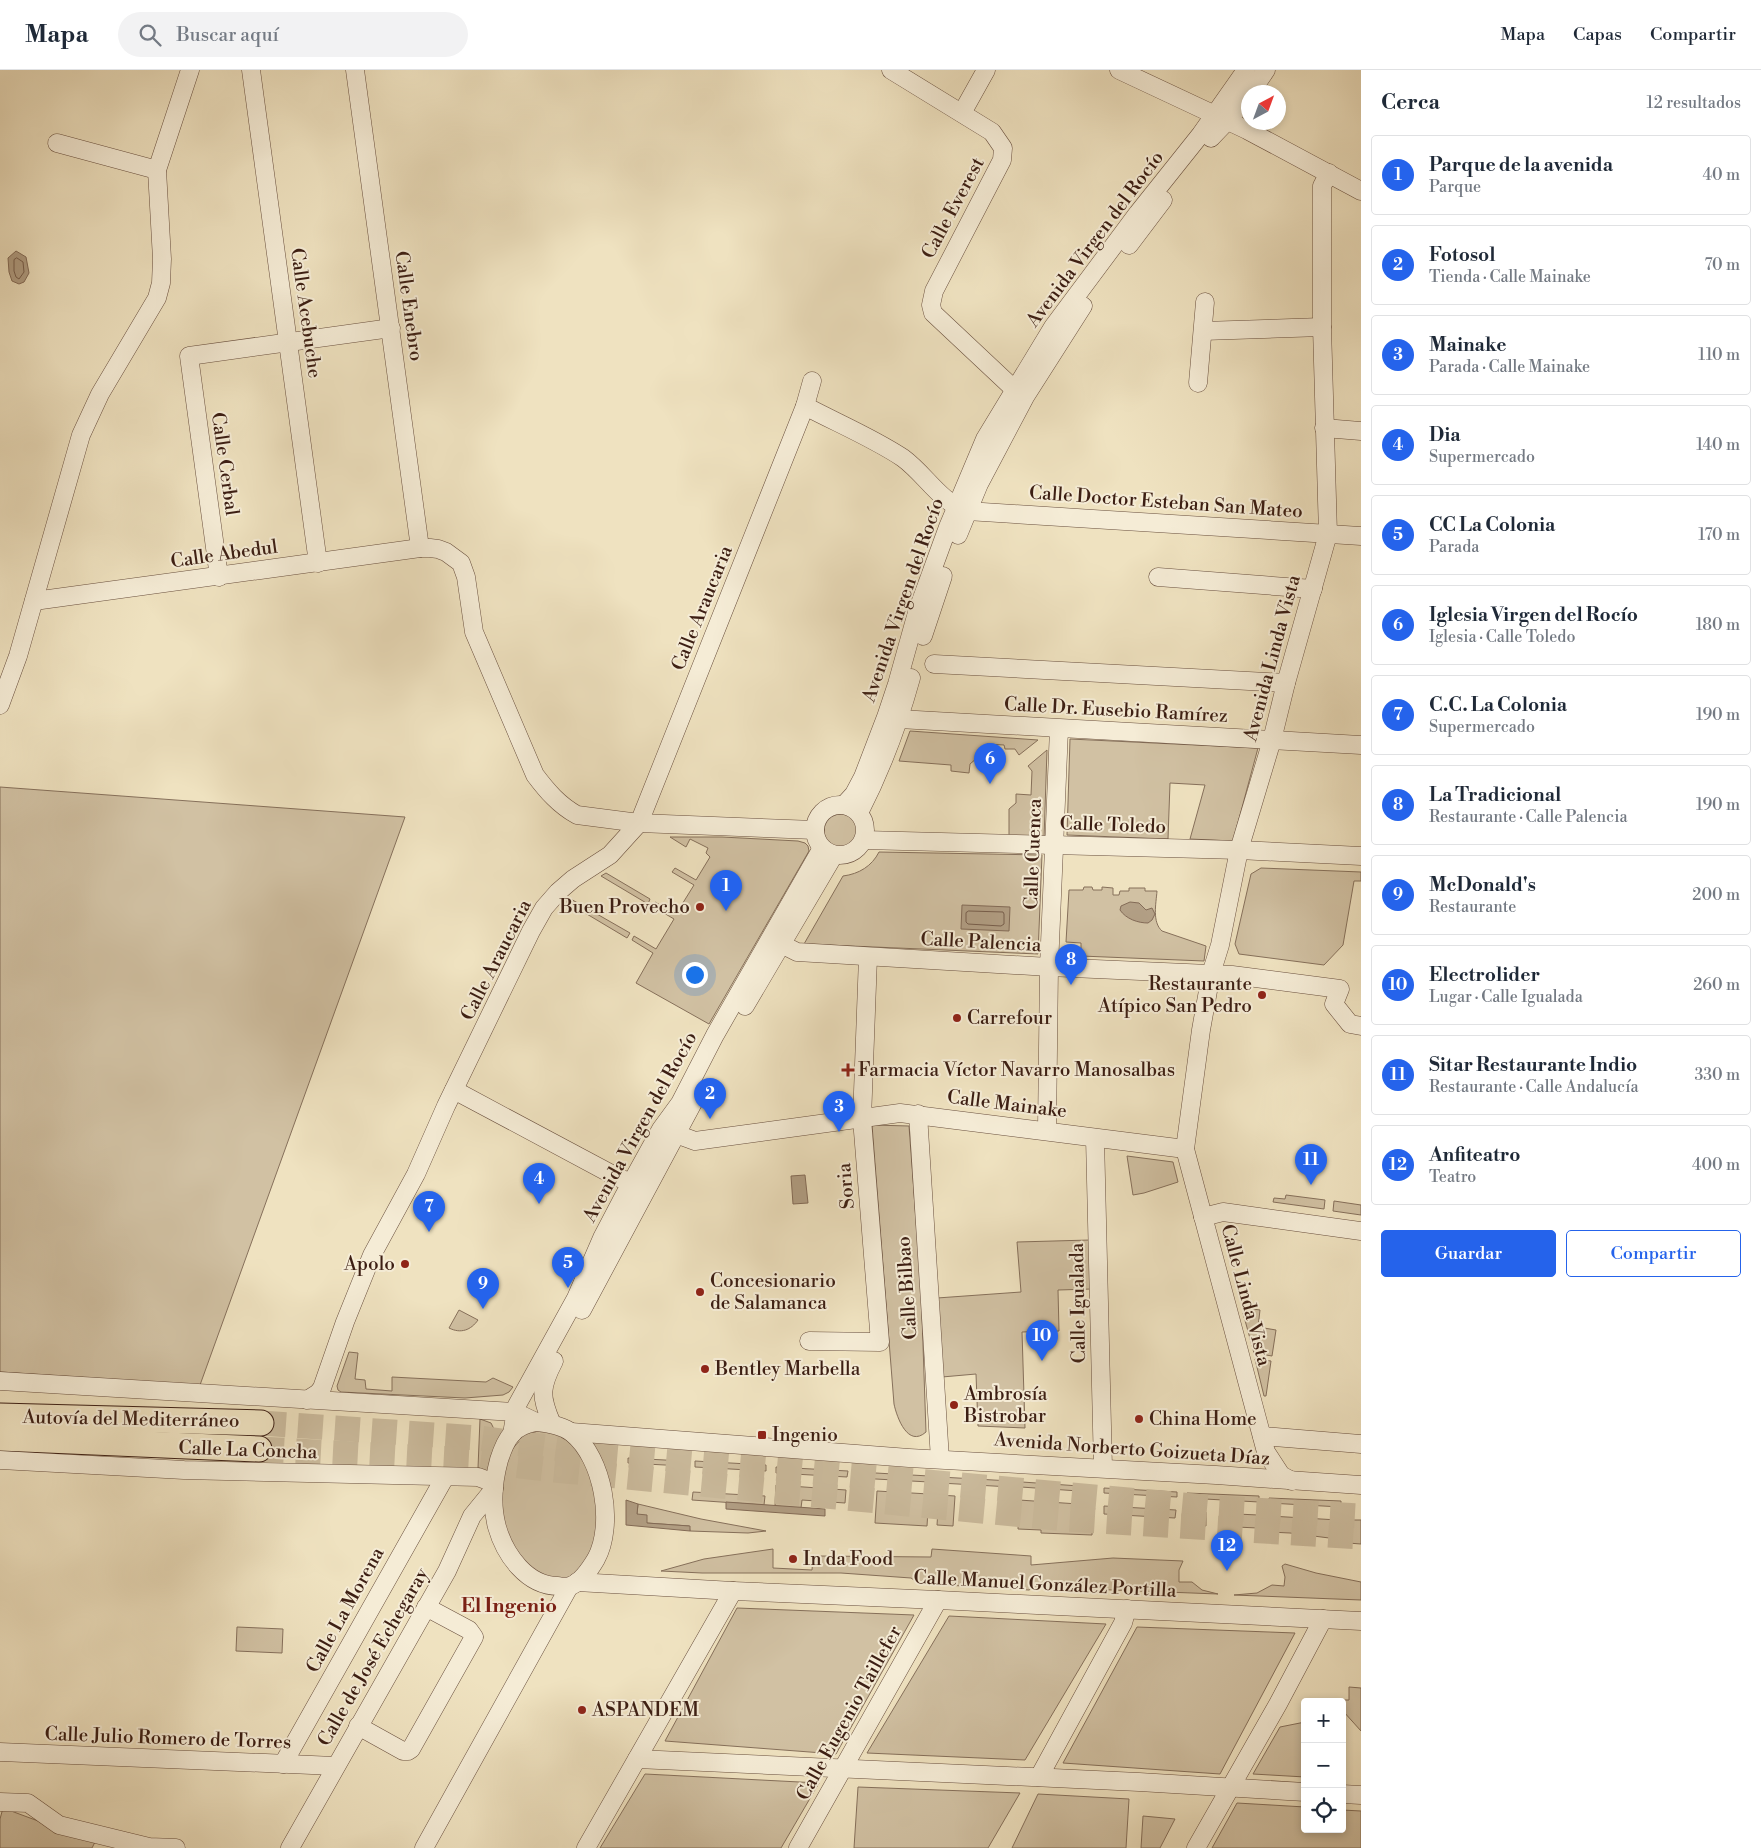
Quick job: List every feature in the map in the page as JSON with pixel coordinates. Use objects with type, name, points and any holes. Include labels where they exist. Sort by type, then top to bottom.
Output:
[{"type":"highway","points":[[0,1402],[104,1410],[148,1419]]},
{"type":"highway","name":"Autovía del Mediterráneo","points":[[0,1416],[261,1423]]},
{"type":"highway","name":"Autovía del Mediterráneo","points":[[0,1438],[259,1449]]},
{"type":"street","points":[[0,705],[9,683],[34,601],[82,435],[100,394],[157,298],[161,282],[162,260],[157,170],[190,70]]},
{"type":"street","name":"Calle Acebuche","points":[[251,70],[318,562]]},
{"type":"street","name":"Calle Enebro","points":[[355,70],[420,548]]},
{"type":"street","name":"Calle Everest","points":[[891,70],[992,132],[1000,144],[1003,153],[1002,160],[934,291],[931,306],[933,312],[1014,389]]},
{"type":"street","points":[[962,113],[986,70]]},
{"type":"street","points":[[1119,70],[1247,130],[1361,191]]},
{"type":"street","points":[[1220,119],[1246,70]]},
{"type":"street","points":[[1256,85],[1266,70]]},
{"type":"street","points":[[1220,119],[1241,107]]},
{"type":"street","name":"Avenida Virgen del Rocío","points":[[851,809],[878,774],[899,719],[926,624],[985,439],[1053,327],[1086,281],[1220,119]]},
{"type":"street","name":"Avenida Virgen del Rocío","points":[[851,809],[854,794],[863,777],[886,717],[918,609],[962,509],[979,484],[1024,397],[1076,315],[1220,119]]},
{"type":"street","points":[[57,143],[157,170]]},
{"type":"street","name":"Avenida Linda Vista","points":[[1184,1149],[1211,974],[1220,945],[1239,850],[1272,740],[1328,534],[1322,327],[1322,186],[1329,173]]},
{"type":"street","points":[[1198,383],[1205,302]]},
{"type":"street","points":[[1203,331],[1322,327]]},
{"type":"street","points":[[288,343],[391,328]]},
{"type":"street","name":"Calle Cerbal","points":[[219,577],[190,356],[288,343]]},
{"type":"street","name":"Calle Araucaria","points":[[322,1388],[347,1317],[372,1255],[416,1174],[454,1090],[531,931],[544,908],[558,892],[573,879],[610,855],[640,824],[812,382]]},
{"type":"street","points":[[804,406],[904,459],[919,471],[947,501],[962,509]]},
{"type":"street","points":[[1324,428],[1361,432]]},
{"type":"street","name":"Calle Doctor Esteban San Mateo","points":[[962,509],[1361,536]]},
{"type":"street","points":[[418,529],[426,536],[449,545],[458,554],[466,577],[474,632],[535,775],[551,795],[577,815],[640,824],[815,830]]},
{"type":"street","name":"Calle Abedul","points":[[34,601],[420,548],[430,548],[446,552],[461,563]]},
{"type":"street","points":[[1158,577],[1313,589]]},
{"type":"street","points":[[934,664],[1286,683]]},
{"type":"street","name":"Calle Dr. Eusebio Ramírez","points":[[899,719],[1361,745]]},
{"type":"street","name":"Calle Cuenca","points":[[1047,1130],[1049,967],[1059,728]]},
{"type":"street","points":[[832,806],[851,809],[866,826],[864,840],[858,849],[850,854],[828,851],[817,840],[815,830],[821,813],[832,806]]},
{"type":"street","name":"Calle Toledo","points":[[864,840],[1239,850],[1361,856]]},
{"type":"street","name":"Avenida Virgen del Rocío","points":[[544,1423],[543,1389],[546,1377],[726,1039],[781,944],[828,851]]},
{"type":"street","name":"Avenida Virgen del Rocío","points":[[512,1434],[515,1412],[576,1298],[602,1238],[631,1183],[661,1130],[680,1104],[758,959],[828,851]]},
{"type":"street","name":"Calle Palencia","points":[[781,944],[797,952],[1049,967],[1211,974],[1340,990],[1334,1004],[1350,1024],[1361,1026]]},
{"type":"street","name":"Soria","points":[[810,1341],[880,1342],[862,1119],[868,957]]},
{"type":"street","points":[[454,1090],[631,1183],[638,1183],[643,1179],[664,1143],[676,1134]]},
{"type":"street","name":"Calle Mainake","points":[[676,1134],[695,1141],[894,1114],[918,1114],[1184,1149]]},
{"type":"street","name":"Calle Bilbao","points":[[918,1114],[940,1459]]},
{"type":"street","name":"Calle Igualada","points":[[1095,1138],[1103,1468]]},
{"type":"street","name":"Calle Linda Vista","points":[[1184,1149],[1264,1444],[1281,1474],[1292,1481]]},
{"type":"street","points":[[610,1173],[627,1169],[648,1153]]},
{"type":"street","points":[[610,1173],[618,1207]]},
{"type":"street","points":[[602,1272],[603,1259],[635,1194],[635,1188],[631,1183]]},
{"type":"street","points":[[1203,1217],[1223,1212],[1361,1231]]},
{"type":"street","points":[[0,1381],[515,1412],[571,1432],[586,1450],[595,1466],[602,1488],[605,1526],[601,1546],[596,1559],[586,1573],[573,1584],[424,1848]]},
{"type":"street","points":[[307,1400],[322,1388],[327,1396],[337,1402]]},
{"type":"street","points":[[544,1423],[521,1425],[512,1434],[501,1456],[493,1499],[497,1527],[502,1542],[512,1558],[528,1576],[536,1581],[554,1586],[573,1584]]},
{"type":"street","name":"Avenida Norberto Goizueta Díaz","points":[[571,1432],[728,1445],[1216,1474],[1361,1485]]},
{"type":"street","points":[[1216,1474],[1224,1471],[1253,1471],[1261,1466],[1264,1444],[1361,1444]]},
{"type":"street","name":"Calle La Concha","points":[[0,1460],[193,1470],[478,1477],[494,1486]]},
{"type":"street","name":"Calle La Morena","points":[[283,1764],[445,1477]]},
{"type":"street","name":"Calle de José Echegaray","points":[[290,1848],[426,1607],[464,1537],[472,1516],[494,1486]]},
{"type":"street","name":"Calle Manuel González Portilla","points":[[573,1584],[1361,1621]]},
{"type":"street","points":[[586,1848],[733,1591]]},
{"type":"street","name":"Calle Eugenio Taillefer","points":[[798,1848],[938,1600]]},
{"type":"street","points":[[358,1726],[403,1751],[411,1749],[474,1637],[470,1630],[426,1607]]},
{"type":"street","points":[[1038,1777],[1123,1623],[1127,1609]]},
{"type":"street","points":[[1196,1848],[1278,1704],[1323,1619]]},
{"type":"street","name":"Calle Julio Romero de Torres","points":[[0,1752],[335,1766]]},
{"type":"street","points":[[637,1758],[1301,1792]]},
{"type":"street","points":[[1346,1794],[1361,1795]]},
{"type":"street","points":[[0,1802],[28,1803],[59,1825],[149,1847],[176,1848]]},
{"type":"shaded area","points":[[910,731],[1038,740],[1019,755],[1015,749],[1005,749],[1004,745],[987,744],[985,759],[977,758],[970,764],[969,773],[951,771],[951,765],[899,761]]},
{"type":"shaded area","points":[[1070,739],[1258,748],[1233,841],[1190,839],[1205,785],[1170,783],[1168,839],[1067,835]]},
{"type":"shaded area","points":[[1047,750],[1044,839],[1009,837],[1009,809],[1016,803],[1016,794],[1031,795],[1032,771],[1028,766]]},
{"type":"shaded area","points":[[0,787],[405,817],[200,1385],[0,1372]]},
{"type":"shaded area","points":[[841,814],[853,819],[858,831],[853,843],[841,848],[829,843],[824,831],[829,819]]},
{"type":"shaded area","points":[[670,837],[722,837],[798,841],[808,846],[809,851],[709,1024],[636,983],[653,953],[632,940],[634,936],[656,949],[674,919],[652,906],[655,902],[676,914],[694,885],[672,872],[675,868],[696,880],[710,857],[706,853],[708,848],[690,839],[686,847]]},
{"type":"shaded area","points":[[879,852],[1042,855],[1038,954],[804,944],[843,876],[864,869]]},
{"type":"shaded area","points":[[1261,868],[1361,872],[1361,881],[1354,881],[1343,945],[1324,965],[1239,954],[1235,944],[1251,874]]},
{"type":"shaded area","points":[[606,873],[650,899],[648,904],[601,876]]},
{"type":"shaded area","points":[[1084,887],[1092,887],[1093,890],[1102,890],[1102,887],[1113,888],[1113,895],[1119,895],[1120,891],[1129,891],[1129,888],[1145,888],[1145,891],[1157,891],[1155,913],[1159,927],[1162,931],[1206,946],[1204,961],[1081,956],[1081,943],[1066,942],[1069,890],[1083,890]]},
{"type":"shaded area","points":[[569,898],[630,933],[627,938],[565,901]]},
{"type":"shaded area","points":[[872,1125],[909,1126],[921,1287],[926,1432],[920,1436],[909,1434],[904,1429],[894,1404]]},
{"type":"shaded area","points":[[1127,1156],[1173,1162],[1178,1182],[1133,1195]]},
{"type":"shaded area","points":[[1286,1195],[1325,1200],[1324,1209],[1273,1202],[1274,1198],[1285,1199]]},
{"type":"shaded area","points":[[1334,1201],[1361,1205],[1361,1215],[1333,1211]]},
{"type":"shaded area","points":[[1090,1240],[1092,1289],[1058,1290],[1059,1331],[1022,1332],[1025,1428],[978,1426],[976,1374],[942,1377],[937,1298],[1021,1292],[1017,1242]]},
{"type":"shaded area","points":[[1246,1308],[1260,1310],[1258,1327],[1276,1330],[1272,1356],[1254,1353],[1243,1313],[1247,1313]]},
{"type":"shaded area","points":[[459,1310],[478,1320],[472,1326],[462,1331],[449,1328]]},
{"type":"shaded area","points":[[349,1352],[358,1353],[355,1379],[365,1380],[366,1389],[392,1391],[392,1377],[486,1382],[493,1378],[513,1387],[503,1395],[465,1398],[341,1392],[337,1386]]},
{"type":"shaded area","points":[[1255,1359],[1271,1361],[1266,1396],[1264,1396]]},
{"type":"shaded area","points":[[480,1419],[491,1423],[496,1433],[484,1468],[478,1468]]},
{"type":"shaded area","points":[[538,1431],[553,1432],[566,1438],[576,1449],[591,1479],[595,1496],[597,1528],[591,1550],[575,1573],[559,1580],[548,1578],[522,1560],[509,1537],[502,1514],[501,1489],[505,1464],[517,1444],[526,1436]]},
{"type":"shaded area","points":[[628,1458],[683,1461],[683,1466],[628,1463]]},
{"type":"shaded area","points":[[695,1461],[766,1465],[766,1471],[695,1467]]},
{"type":"shaded area","points":[[776,1467],[848,1471],[847,1477],[776,1473]]},
{"type":"shaded area","points":[[858,1472],[929,1476],[929,1482],[858,1478]]},
{"type":"shaded area","points":[[940,1477],[1011,1481],[1011,1487],[940,1483]]},
{"type":"shaded area","points":[[1022,1482],[1094,1487],[1093,1492],[1021,1487]]},
{"type":"shaded area","points":[[776,1485],[846,1490],[845,1503],[802,1500],[801,1508],[775,1506]]},
{"type":"shaded area","points":[[1104,1488],[1177,1492],[1177,1497],[1104,1493]]},
{"type":"shaded area","points":[[877,1491],[929,1494],[927,1526],[875,1523]]},
{"type":"shaded area","points":[[693,1492],[765,1496],[764,1505],[692,1500]]},
{"type":"shaded area","points":[[1187,1493],[1259,1496],[1259,1502],[1187,1498]]},
{"type":"shaded area","points":[[939,1495],[955,1496],[953,1526],[937,1525]]},
{"type":"shaded area","points":[[1269,1498],[1341,1501],[1341,1507],[1269,1503]]},
{"type":"shaded area","points":[[1019,1500],[1093,1505],[1092,1535],[1041,1533],[1041,1530],[1018,1529]]},
{"type":"shaded area","points":[[638,1504],[701,1519],[766,1531],[748,1533],[690,1531],[689,1526],[646,1523],[637,1514]]},
{"type":"shaded area","points":[[1104,1506],[1176,1510],[1175,1518],[1104,1514]]},
{"type":"shaded area","points":[[1186,1511],[1206,1512],[1206,1526],[1185,1524]]},
{"type":"shaded area","points":[[1237,1514],[1258,1515],[1258,1528],[1236,1527]]},
{"type":"shaded area","points":[[1270,1516],[1338,1520],[1337,1539],[1269,1532]]},
{"type":"shaded area","points":[[1350,1520],[1361,1520],[1361,1544],[1348,1543]]},
{"type":"shaded area","points":[[773,1549],[773,1568],[812,1570],[813,1557],[818,1556],[931,1557],[932,1549],[1031,1556],[1031,1565],[1113,1558],[1183,1561],[1179,1570],[1179,1582],[1192,1582],[1202,1590],[1218,1594],[1035,1587],[1029,1590],[929,1584],[917,1582],[911,1578],[841,1573],[702,1573],[661,1571],[704,1559]]},
{"type":"shaded area","points":[[1285,1564],[1316,1573],[1361,1582],[1361,1600],[1234,1595],[1257,1593],[1272,1585],[1284,1586],[1285,1577],[1282,1566]]},
{"type":"shaded area","points":[[737,1608],[914,1615],[836,1754],[665,1741]]},
{"type":"shaded area","points":[[949,1616],[1106,1624],[1025,1760],[867,1753]]},
{"type":"shaded area","points":[[237,1627],[283,1629],[282,1653],[236,1651]]},
{"type":"shaded area","points":[[1137,1627],[1295,1633],[1220,1774],[1063,1763]]},
{"type":"shaded area","points":[[1349,1687],[1361,1688],[1361,1731],[1346,1714],[1346,1700],[1349,1700]]},
{"type":"shaded area","points":[[1301,1723],[1301,1777],[1253,1774],[1280,1727]]},
{"type":"shaded area","points":[[645,1774],[819,1783],[781,1848],[600,1848]]},
{"type":"shaded area","points":[[858,1787],[1020,1793],[988,1848],[854,1848]]},
{"type":"shaded area","points":[[1038,1794],[1129,1799],[1126,1848],[1012,1848]]},
{"type":"shaded area","points":[[1237,1803],[1301,1807],[1301,1833],[1346,1833],[1346,1810],[1361,1811],[1361,1848],[1212,1848]]},
{"type":"shaded area","points":[[3,1808],[95,1842],[92,1848],[0,1848],[0,1819]]},
{"type":"shaded area","points":[[1143,1816],[1175,1819],[1160,1848],[1141,1848]]},
{"type":"water","points":[[16,251],[26,257],[29,273],[24,282],[19,284],[12,281],[9,272],[8,258]]},
{"type":"water","points":[[1130,902],[1139,903],[1146,910],[1152,908],[1155,914],[1152,920],[1148,923],[1140,922],[1126,916],[1120,910],[1121,906]]},
{"type":"water","points":[[962,905],[1010,907],[1009,931],[961,929]]},
{"type":"water","points":[[805,1175],[808,1203],[793,1204],[791,1176]]},
{"type":"water","points":[[626,1500],[638,1504],[637,1514],[647,1515],[647,1523],[690,1526],[690,1531],[626,1525]]},
{"type":"water","points":[[726,1502],[825,1509],[825,1516],[726,1509]]},
{"type":"tunnel","points":[[261,1423],[479,1438],[561,1449],[1217,1508],[1361,1516]]},
{"type":"tunnel","points":[[259,1449],[471,1460],[554,1470],[1065,1519],[1361,1537]]},
{"type":"place","name":"Iglesia Virgen del Rocío","points":[[990,784]]},
{"type":"place","name":"Buen Provecho","points":[[700,907]]},
{"type":"place","name":"Parque de la avenida","points":[[726,911]]},
{"type":"place","name":"La Tradicional","points":[[1071,985]]},
{"type":"place","name":"Restaurante Atípico San Pedro","points":[[1262,995]]},
{"type":"place","name":"Carrefour","points":[[957,1018]]},
{"type":"place","name":"Farmacia Víctor Navarro Manosalbas","points":[[848,1070]]},
{"type":"place","name":"Fotosol","points":[[710,1119]]},
{"type":"place","name":"Mainake","points":[[839,1132]]},
{"type":"place","name":"Sitar Restaurante Indio","points":[[1311,1185]]},
{"type":"place","name":"Dia","points":[[539,1204]]},
{"type":"place","name":"C.C. La Colonia","points":[[429,1232]]},
{"type":"place","name":"Apolo","points":[[405,1264]]},
{"type":"place","name":"CC La Colonia","points":[[568,1288]]},
{"type":"place","name":"Concesionario de Salamanca","points":[[700,1292]]},
{"type":"place","name":"McDonald's","points":[[483,1309]]},
{"type":"place","name":"Electrolider","points":[[1042,1361]]},
{"type":"place","name":"Bentley Marbella","points":[[705,1369]]},
{"type":"place","name":"Ambrosía Bistrobar","points":[[954,1405]]},
{"type":"place","name":"China Home","points":[[1139,1419]]},
{"type":"place","name":"Ingenio","points":[[762,1435]]},
{"type":"place","name":"In da Food","points":[[793,1559]]},
{"type":"place","name":"Anfiteatro","points":[[1227,1571]]},
{"type":"place","name":"ASPANDEM","points":[[582,1710]]},
{"type":"district","name":"El Ingenio","points":[[509,1606]]}]
